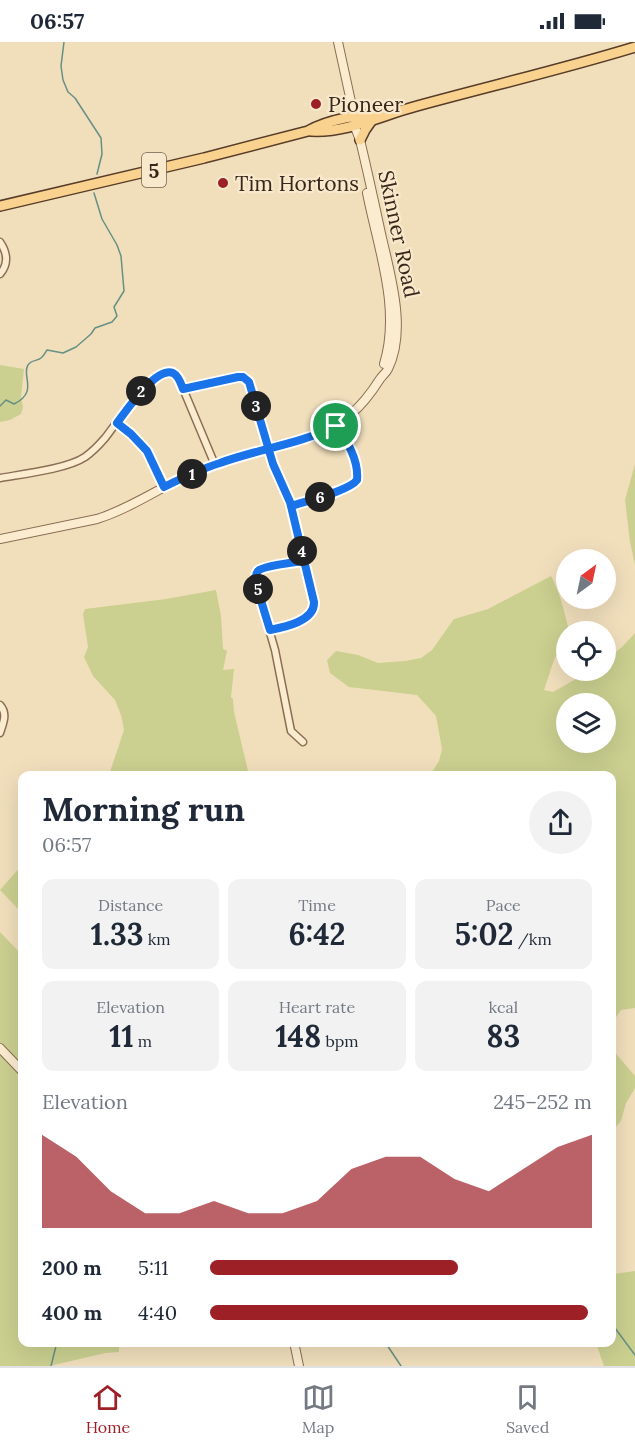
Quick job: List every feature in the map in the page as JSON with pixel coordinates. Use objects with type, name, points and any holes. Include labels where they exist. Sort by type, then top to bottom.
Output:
[{"type":"main road","name":"5","points":[[0,206],[308,131],[323,132],[372,120],[392,112],[635,48]]},
{"type":"main road","points":[[355,124],[392,112]]},
{"type":"main road","points":[[360,140],[372,120]]},
{"type":"street","points":[[338,42],[355,124]]},
{"type":"street","name":"Skinner Road","points":[[0,539],[112,514],[164,487],[214,465],[311,437],[336,426],[360,407],[388,369],[396,335],[397,317],[394,288],[355,124]]},
{"type":"street","name":"Skinner Road","points":[[355,124],[369,205],[388,290],[390,330],[380,379]]},
{"type":"street","points":[[0,242],[5,248],[6,261],[5,268],[0,274]]},
{"type":"street","points":[[0,478],[70,464],[86,456],[117,423],[143,389],[159,376],[169,372],[175,374],[179,379],[214,465]]},
{"type":"street","points":[[183,389],[238,377],[249,382],[273,464],[291,506],[314,602],[313,610],[303,619],[270,630]]},
{"type":"street","points":[[117,423],[147,451],[164,487]]},
{"type":"street","points":[[291,506],[338,491],[356,482],[358,475],[356,466],[346,441],[336,426]]},
{"type":"street","points":[[303,742],[290,726],[270,630],[255,581],[257,573],[262,568],[304,561]]},
{"type":"street","points":[[0,705],[5,718],[0,733]]},
{"type":"street","points":[[0,1048],[18,1067]]},
{"type":"street","points":[[295,1347],[299,1366]]},
{"type":"green space","points":[[0,365],[24,369],[21,414],[0,422]]},
{"type":"green space","points":[[635,464],[635,565],[625,500]]},
{"type":"green space","points":[[551,576],[556,587],[556,609],[564,609],[567,621],[556,621],[556,657],[544,690],[553,692],[572,681],[616,681],[616,652],[635,633],[635,1008],[621,1010],[616,1017],[616,771],[433,771],[439,761],[442,749],[436,716],[417,695],[349,687],[330,673],[327,660],[336,651],[358,655],[378,663],[405,661],[421,658],[432,650],[454,619],[488,609]]},
{"type":"green space","points":[[216,590],[221,616],[223,649],[227,651],[223,670],[234,669],[231,697],[248,771],[110,771],[124,730],[115,700],[93,676],[84,657],[88,647],[83,614],[85,609]]},
{"type":"green space","points":[[18,870],[18,909],[0,890]]},
{"type":"green space","points":[[0,932],[18,951],[18,1347],[119,1347],[119,1352],[105,1353],[50,1366],[0,1366]]},
{"type":"green space","points":[[616,1053],[635,1076],[635,1088],[626,1103],[621,1121],[616,1127]]},
{"type":"green space","points":[[635,1271],[635,1366],[604,1366],[597,1347],[616,1347],[616,1274]]},
{"type":"waterway","points":[[64,42],[61,66],[63,80],[68,92],[75,98],[101,138],[102,154],[97,174]]},
{"type":"waterway","points":[[0,406],[6,400],[14,404],[26,394],[28,389],[26,369],[29,363],[41,358],[47,350],[63,353],[76,347],[95,328],[112,322],[117,316],[114,307],[124,291],[121,256],[102,219],[94,193]]},
{"type":"waterway","points":[[616,1329],[635,1355]]},
{"type":"waterway","points":[[51,1366],[56,1347]]},
{"type":"waterway","points":[[388,1347],[401,1366]]},
{"type":"place","name":"Pioneer","points":[[316,104]]},
{"type":"place","name":"Tim Hortons","points":[[223,183]]},
{"type":"route","points":[[336,426],[311,437],[268,449],[220,462],[164,487],[147,451],[117,423],[143,389],[166,373],[175,374],[183,389],[238,377],[243,377],[249,382],[268,449],[273,464],[290,502],[295,520],[314,602],[313,610],[303,619],[270,630],[255,577],[262,568],[304,561],[291,506],[338,491],[352,485],[357,480],[358,475],[351,452],[343,434],[336,426]]}]
